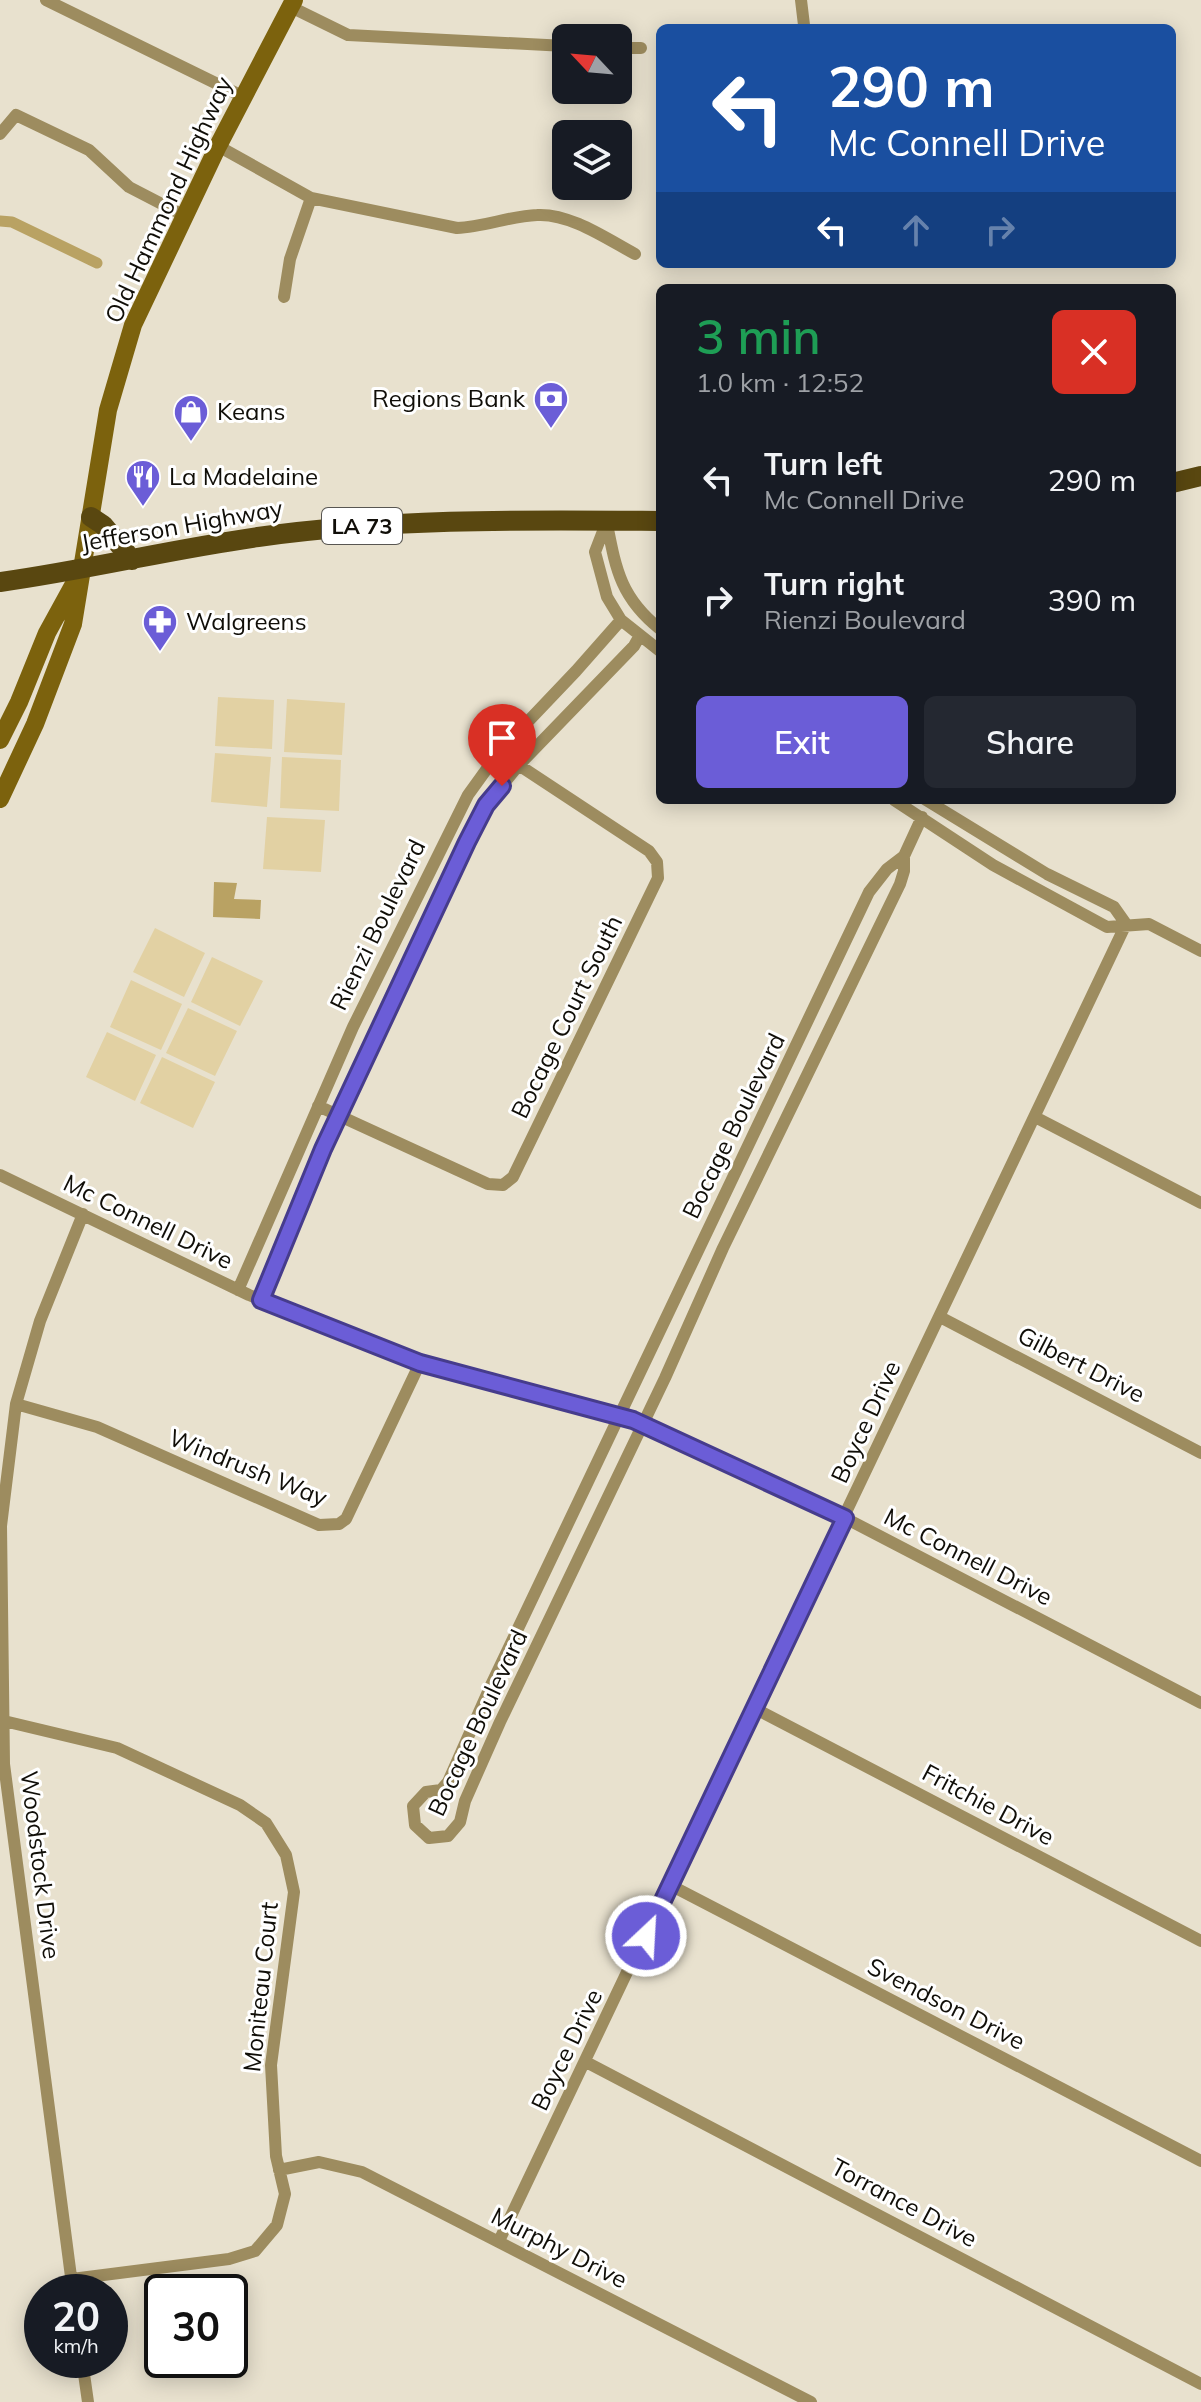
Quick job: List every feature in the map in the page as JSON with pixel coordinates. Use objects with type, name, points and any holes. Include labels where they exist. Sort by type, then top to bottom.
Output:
[{"type":"main road","name":"Old Hammond Highway","points":[[0,799],[35,724],[73,624],[108,410],[132,328],[218,146],[292,3]]},
{"type":"main road","points":[[1176,482],[1201,476]]},
{"type":"main road","points":[[91,517],[103,525],[132,560]]},
{"type":"main road","name":"Jefferson Highway","points":[[0,582],[258,537],[368,526],[465,521],[656,521]]},
{"type":"main road","points":[[0,740],[47,633],[83,569]]},
{"type":"street","points":[[46,0],[244,97]]},
{"type":"street","points":[[801,0],[805,24]]},
{"type":"street","points":[[292,3],[348,35],[552,45]]},
{"type":"street","points":[[632,48],[641,48]]},
{"type":"street","points":[[0,134],[16,115],[89,150],[129,187],[185,216]]},
{"type":"street","points":[[218,146],[311,198],[457,228],[542,214],[582,226],[635,254]]},
{"type":"street","points":[[284,297],[290,259],[311,198]]},
{"type":"street","points":[[607,521],[595,552],[607,597],[621,620],[656,648]]},
{"type":"street","points":[[607,521],[614,564],[623,587],[643,615],[656,626]]},
{"type":"street","name":"Rienzi Boulevard","points":[[238,1290],[353,1027],[468,795],[499,752],[621,620]]},
{"type":"street","name":"Rienzi Boulevard","points":[[261,1300],[339,1115],[486,805],[518,766],[639,637]]},
{"type":"street","points":[[499,752],[518,766]]},
{"type":"street","name":"Bocage Court South","points":[[339,1115],[488,1184],[503,1185],[513,1177],[658,878],[657,862],[649,851],[518,766]]},
{"type":"street","points":[[901,804],[993,865],[1107,927],[1149,924],[1201,951]]},
{"type":"street","points":[[933,804],[1047,874],[1114,907],[1126,924]]},
{"type":"street","name":"Bocage Boulevard","points":[[904,856],[887,869],[869,892],[492,1683],[448,1782],[441,1790],[426,1792],[413,1806],[415,1825],[429,1838],[448,1836],[460,1822],[465,1801],[500,1722],[723,1248],[900,884],[904,856],[922,817]]},
{"type":"street","name":"Boyce Drive","points":[[499,2241],[1126,924]]},
{"type":"street","points":[[318,1106],[339,1115]]},
{"type":"street","points":[[1035,1117],[1201,1203]]},
{"type":"street","name":"Mc Connell Drive","points":[[0,1175],[238,1290],[420,1363],[642,1424],[845,1518],[1201,1703]]},
{"type":"street","name":"Woodstock Drive","points":[[72,2274],[4,1764],[1,1526],[16,1404],[40,1321],[83,1214]]},
{"type":"street","name":"Gilbert Drive","points":[[940,1317],[1201,1453]]},
{"type":"street","name":"Windrush Way","points":[[16,1404],[85,1422],[319,1525],[333,1525],[346,1519],[420,1363]]},
{"type":"street","name":"Fritchie Drive","points":[[754,1708],[1201,1941]]},
{"type":"street","name":"Moniteau Court","points":[[4,1721],[117,1748],[240,1805],[266,1823],[286,1855],[294,1892],[271,2065],[273,2124],[285,2194],[277,2225],[255,2251],[229,2259],[128,2276]]},
{"type":"street","name":"Svendson Drive","points":[[670,1885],[1201,2161]]},
{"type":"street","name":"Torrance Drive","points":[[586,2062],[1201,2384]]},
{"type":"street","name":"Murphy Drive","points":[[279,2170],[319,2162],[362,2172],[811,2402]]},
{"type":"street","points":[[85,2378],[88,2402]]},
{"type":"shaded area","points":[[218,697],[274,700],[272,749],[215,746]]},
{"type":"shaded area","points":[[287,699],[345,703],[342,755],[284,752]]},
{"type":"shaded area","points":[[215,753],[271,757],[267,807],[211,802]]},
{"type":"shaded area","points":[[282,757],[341,760],[339,811],[280,808]]},
{"type":"shaded area","points":[[267,817],[325,820],[321,872],[263,869]]},
{"type":"shaded area","points":[[214,882],[237,883],[234,899],[261,900],[260,919],[213,917]]},
{"type":"shaded area","points":[[155,928],[205,953],[184,997],[133,972]]},
{"type":"shaded area","points":[[212,957],[263,981],[240,1026],[191,1002]]},
{"type":"shaded area","points":[[131,980],[182,1004],[161,1050],[110,1027]]},
{"type":"shaded area","points":[[188,1008],[237,1031],[215,1076],[166,1053]]},
{"type":"shaded area","points":[[107,1032],[156,1055],[135,1101],[86,1077]]},
{"type":"shaded area","points":[[162,1057],[215,1082],[193,1128],[140,1103]]},
{"type":"waterway","points":[[0,221],[12,222],[97,263]]},
{"type":"place","name":"Regions Bank","points":[[551,430]]},
{"type":"place","name":"Keans","points":[[191,443]]},
{"type":"place","name":"La Madelaine","points":[[143,508]]},
{"type":"place","name":"Walgreens","points":[[160,653]]},
{"type":"route","points":[[502,786],[486,805],[467,842],[323,1149],[261,1300],[420,1363],[633,1420],[845,1518],[646,1936]]}]
